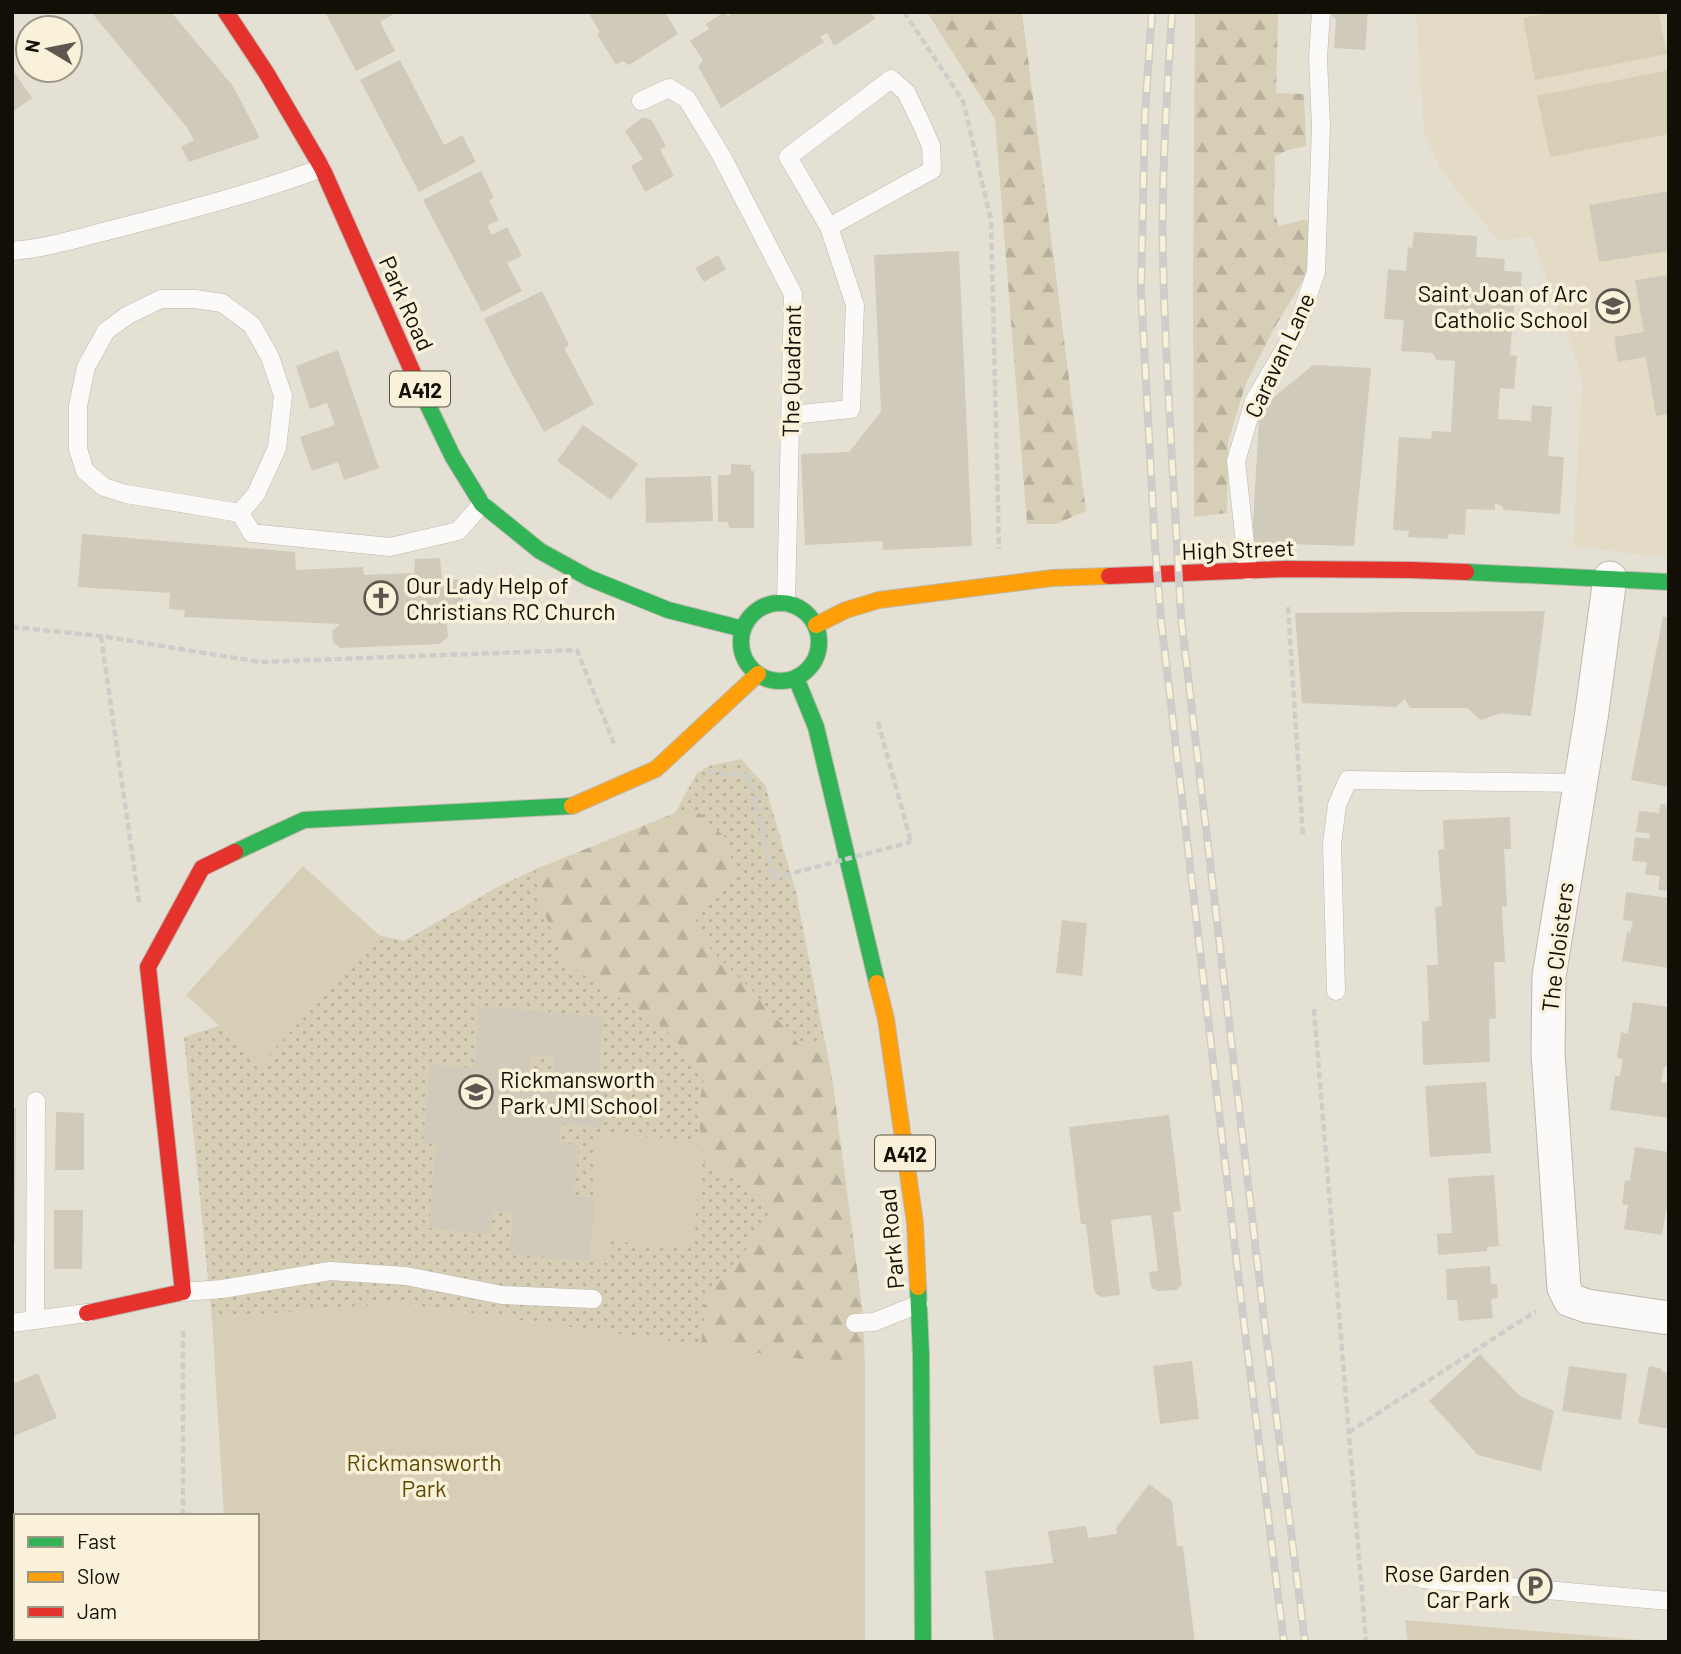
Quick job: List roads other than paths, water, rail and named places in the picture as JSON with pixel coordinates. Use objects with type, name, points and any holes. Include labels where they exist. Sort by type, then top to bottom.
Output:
[{"type":"main road","name":"Park Road","points":[[226,12],[267,74],[322,168],[414,375],[453,457],[482,505],[540,551],[589,578],[668,610],[743,629]]},
{"type":"main road","name":"High Street","points":[[816,625],[846,610],[879,600],[1053,578],[1284,569],[1411,570],[1669,582]]},
{"type":"main road","points":[[772,603],[786,603],[798,607],[816,625],[818,650],[814,661],[796,678],[770,680],[748,666],[741,641],[743,629],[750,617],[760,608],[772,603]]},
{"type":"main road","points":[[87,1313],[183,1292],[148,967],[202,868],[304,820],[570,807],[656,769],[758,674]]},
{"type":"main road","name":"Park Road","points":[[796,678],[817,727],[887,1020],[915,1223],[921,1355],[923,1642]]},
{"type":"street","name":"The Cloisters","points":[[1610,578],[1591,718],[1549,976],[1548,1054],[1564,1288],[1570,1300],[1587,1306],[1669,1318]]},
{"type":"lane","name":"Caravan Lane","points":[[1248,571],[1236,461],[1254,401],[1296,330],[1316,272],[1321,126],[1318,58],[1321,12]]},
{"type":"lane","points":[[791,415],[851,409],[855,305],[829,227],[788,156],[891,79],[906,92],[921,123],[931,146],[932,170],[829,227]]},
{"type":"lane","name":"The Quadrant","points":[[641,101],[669,88],[688,99],[721,155],[793,294],[786,603]]},
{"type":"lane","points":[[12,251],[34,249],[160,218],[322,168]]},
{"type":"lane","points":[[161,299],[195,299],[222,303],[252,325],[270,357],[283,396],[277,448],[256,494],[240,513],[115,491],[104,487],[85,471],[78,449],[78,406],[86,367],[106,331],[128,315],[161,299]]},
{"type":"lane","points":[[240,513],[252,533],[390,547],[458,531],[482,505]]},
{"type":"lane","points":[[1336,991],[1332,844],[1337,805],[1348,780],[1579,783]]},
{"type":"lane","points":[[34,1320],[36,1101]]},
{"type":"lane","points":[[183,1292],[222,1289],[330,1271],[406,1276],[502,1295],[593,1299]]},
{"type":"lane","points":[[855,1323],[874,1322],[919,1304]]},
{"type":"lane","points":[[12,1323],[87,1313]]},
{"type":"lane","points":[[1422,1579],[1669,1601]]},
{"type":"railway","points":[[1152,12],[1145,113],[1141,290],[1155,546],[1161,620],[1284,1642]]},
{"type":"railway","points":[[1172,12],[1166,106],[1163,262],[1181,617],[1305,1642]]},
{"type":"place","name":"Saint Joan of Arc Catholic School","points":[[1613,306]]},
{"type":"place","name":"Our Lady Help of Christians RC Church","points":[[381,598]]},
{"type":"place","name":"Rickmansworth Park JMI School","points":[[476,1092]]},
{"type":"place","name":"Rose Garden Car Park","points":[[1535,1586]]},
{"type":"park label","name":"Rickmansworth Park","points":[[424,1475]]}]
